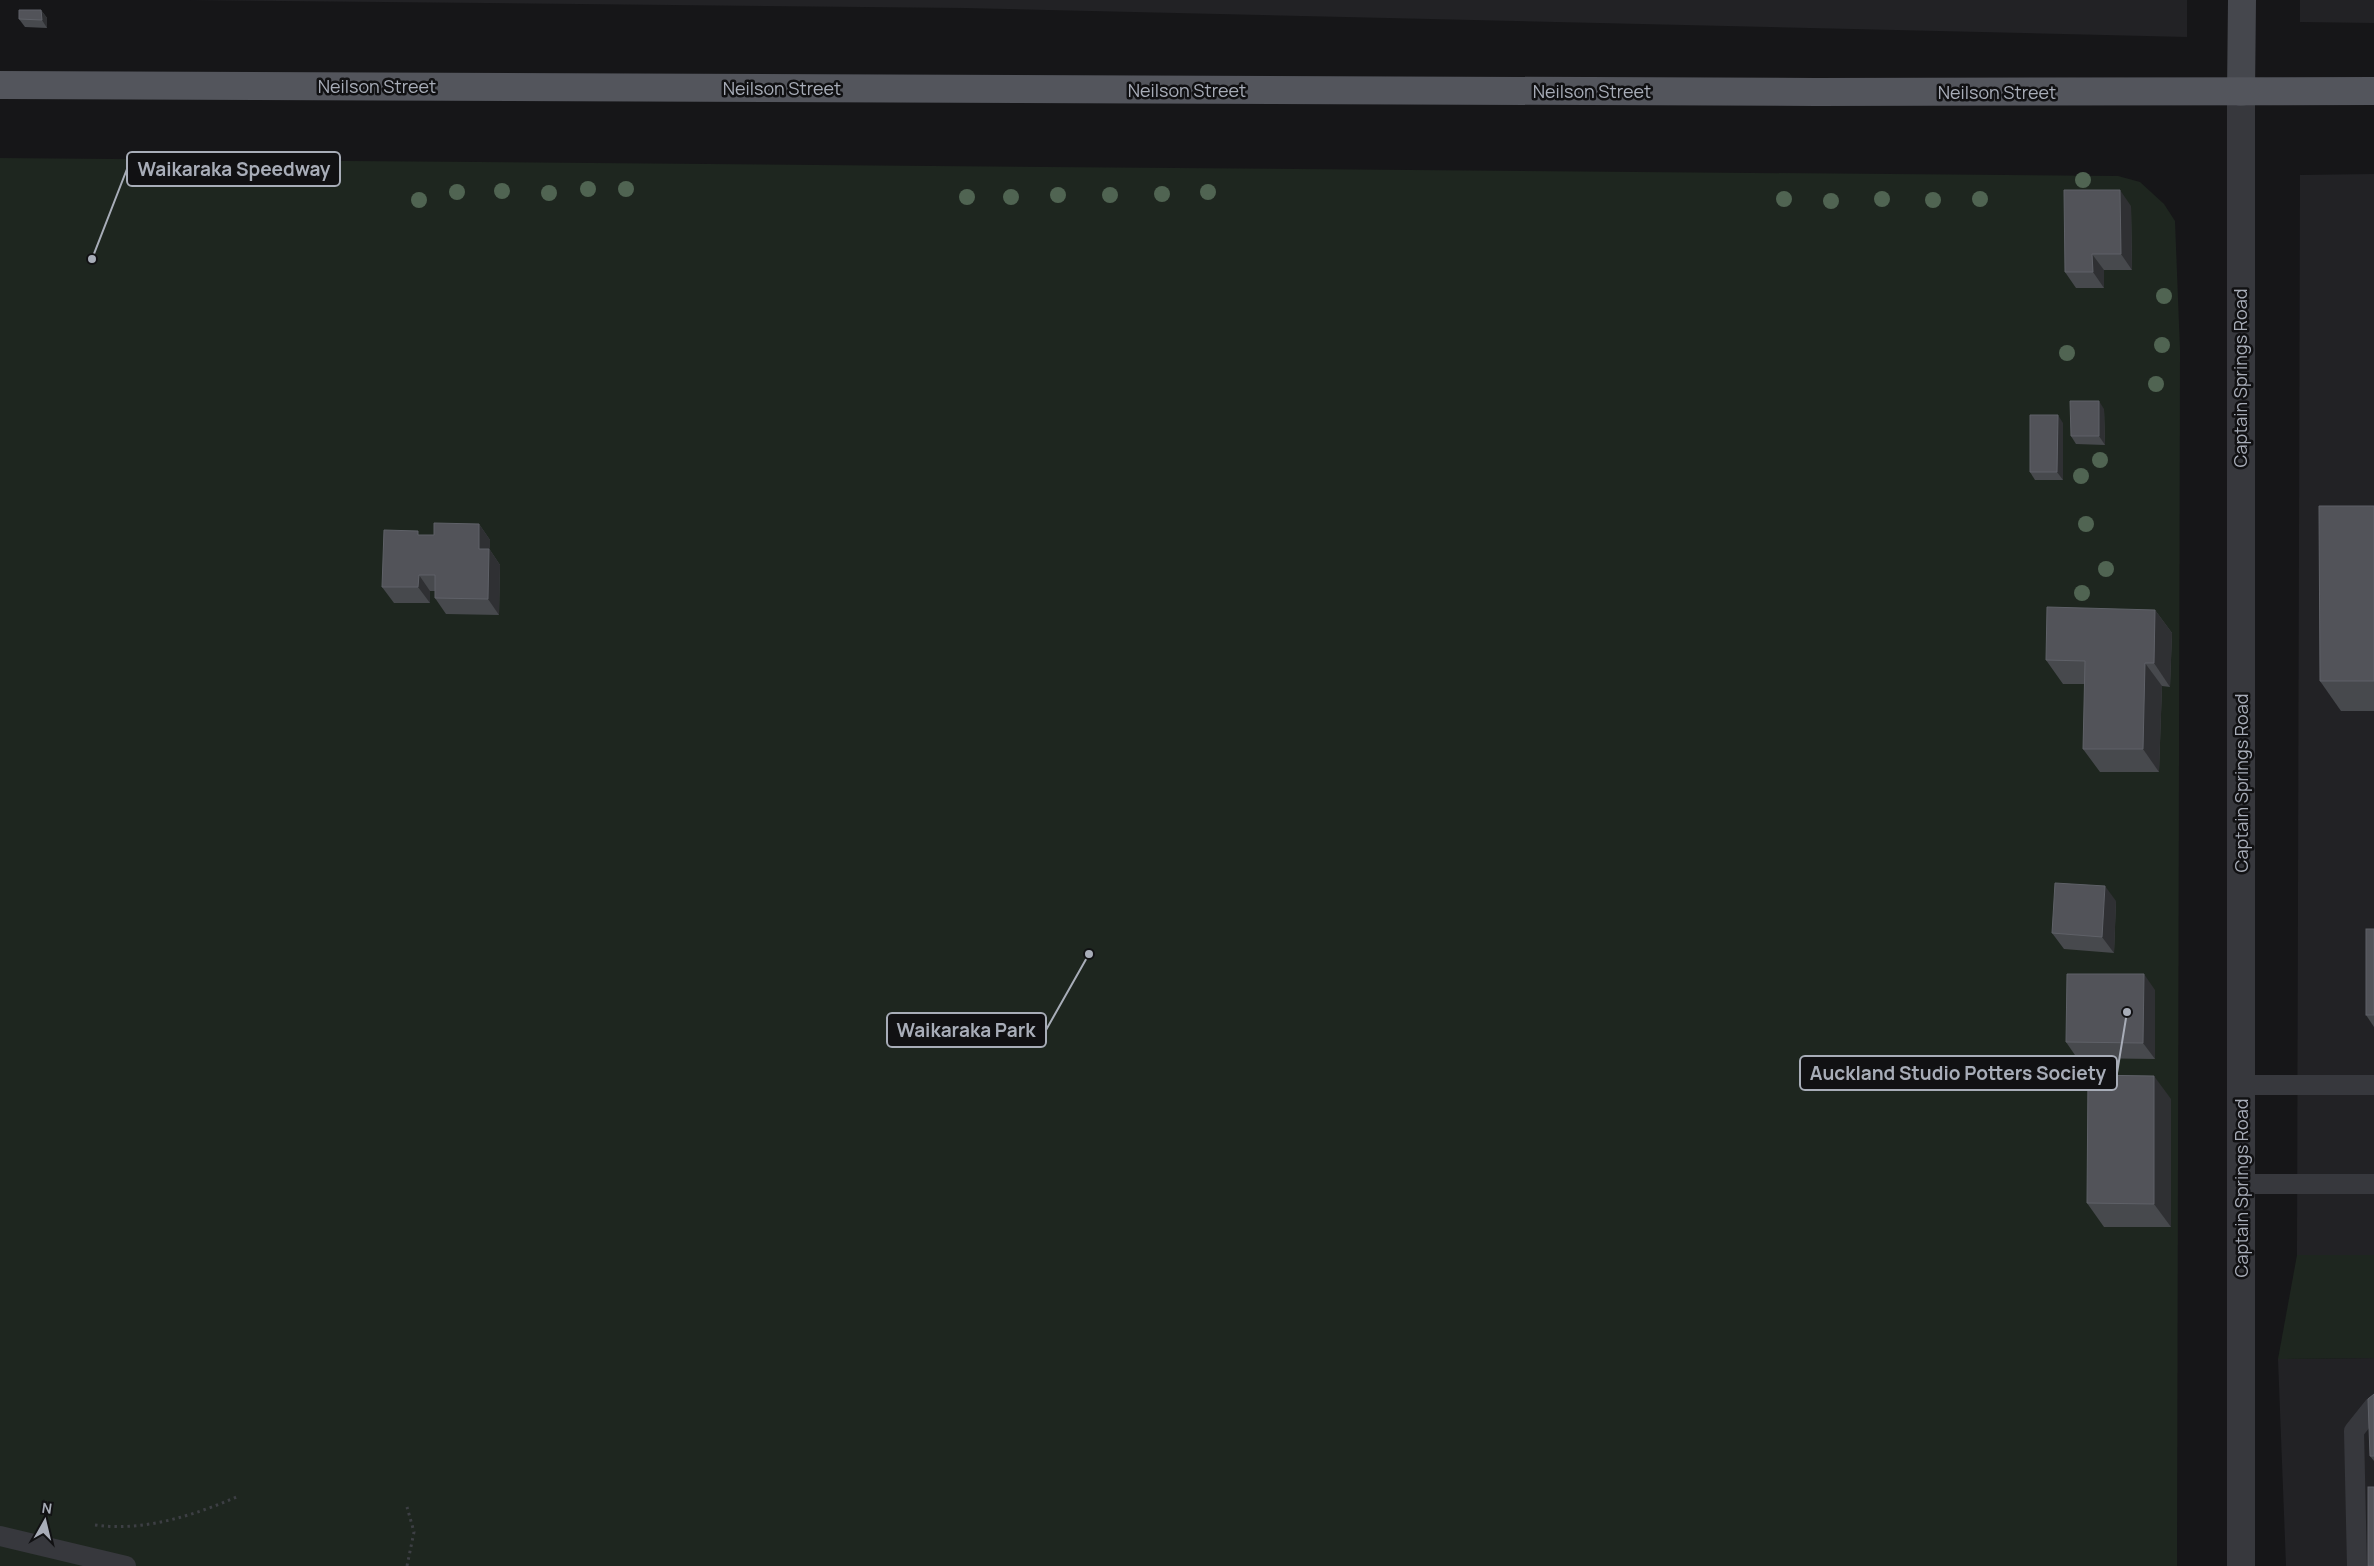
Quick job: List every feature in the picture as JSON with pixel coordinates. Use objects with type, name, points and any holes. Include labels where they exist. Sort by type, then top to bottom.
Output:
[{"type":"main road","name":"Neilson Street","points":[[0,85],[2374,91]]},
{"type":"street","name":"Captain Springs Road","points":[[2241,1566],[2242,0]]},
{"type":"lane","points":[[2241,1085],[2374,1086]]},
{"type":"lane","points":[[2241,1184],[2374,1184]]},
{"type":"lane","points":[[2357,1566],[2354,1430],[2374,1406]]},
{"type":"lane","points":[[0,1536],[126,1566]]},
{"type":"path","points":[[86,1524],[111,1527],[152,1523],[199,1513],[239,1496]]},
{"type":"path","points":[[407,1507],[414,1532],[407,1566]]},
{"type":"shaded area","points":[[186,0],[2187,0],[2187,37],[964,8]]},
{"type":"shaded area","points":[[2300,0],[2374,0],[2374,23],[2300,22]]},
{"type":"shaded area","points":[[0,158],[2118,176],[2140,182],[2164,204],[2175,221],[2180,350],[2177,1566],[0,1566]]},
{"type":"shaded area","points":[[2374,174],[2374,1255],[2297,1255],[2300,175]]},
{"type":"shaded area","points":[[2297,1255],[2374,1255],[2374,1358],[2278,1359]]},
{"type":"shaded area","points":[[2374,1358],[2374,1566],[2286,1566],[2278,1359]]},
{"type":"building","points":[[19,10],[41,10],[42,20],[19,19]]},
{"type":"building","points":[[2064,190],[2120,190],[2121,254],[2092,254],[2093,272],[2065,272]]},
{"type":"building","points":[[2070,401],[2099,401],[2099,436],[2071,436]]},
{"type":"building","points":[[2030,415],[2058,415],[2057,472],[2030,472]]},
{"type":"building","points":[[2319,506],[2374,506],[2374,681],[2320,681]]},
{"type":"building","points":[[434,523],[479,524],[479,549],[489,549],[488,599],[435,598],[435,575],[419,575],[418,587],[382,587],[384,530],[418,531],[418,535],[434,535]]},
{"type":"building","points":[[2047,607],[2155,610],[2154,663],[2145,663],[2143,749],[2083,749],[2085,661],[2046,660]]},
{"type":"building","points":[[2055,883],[2105,886],[2102,937],[2052,933]]},
{"type":"building","points":[[2366,929],[2374,929],[2374,1015],[2366,1015]]},
{"type":"building","points":[[2067,974],[2144,974],[2143,1043],[2066,1042]]},
{"type":"building","points":[[2088,1075],[2154,1076],[2154,1204],[2087,1203]]},
{"type":"building","points":[[2374,1394],[2374,1456],[2370,1456],[2368,1399]]},
{"type":"building","points":[[2368,1487],[2374,1487],[2374,1566],[2368,1566]]},
{"type":"place","name":"Waikaraka Speedway","points":[[92,259]]},
{"type":"place","name":"Waikaraka Park","points":[[1089,954]]},
{"type":"place","name":"Auckland Studio Potters Society","points":[[2127,1012]]}]
